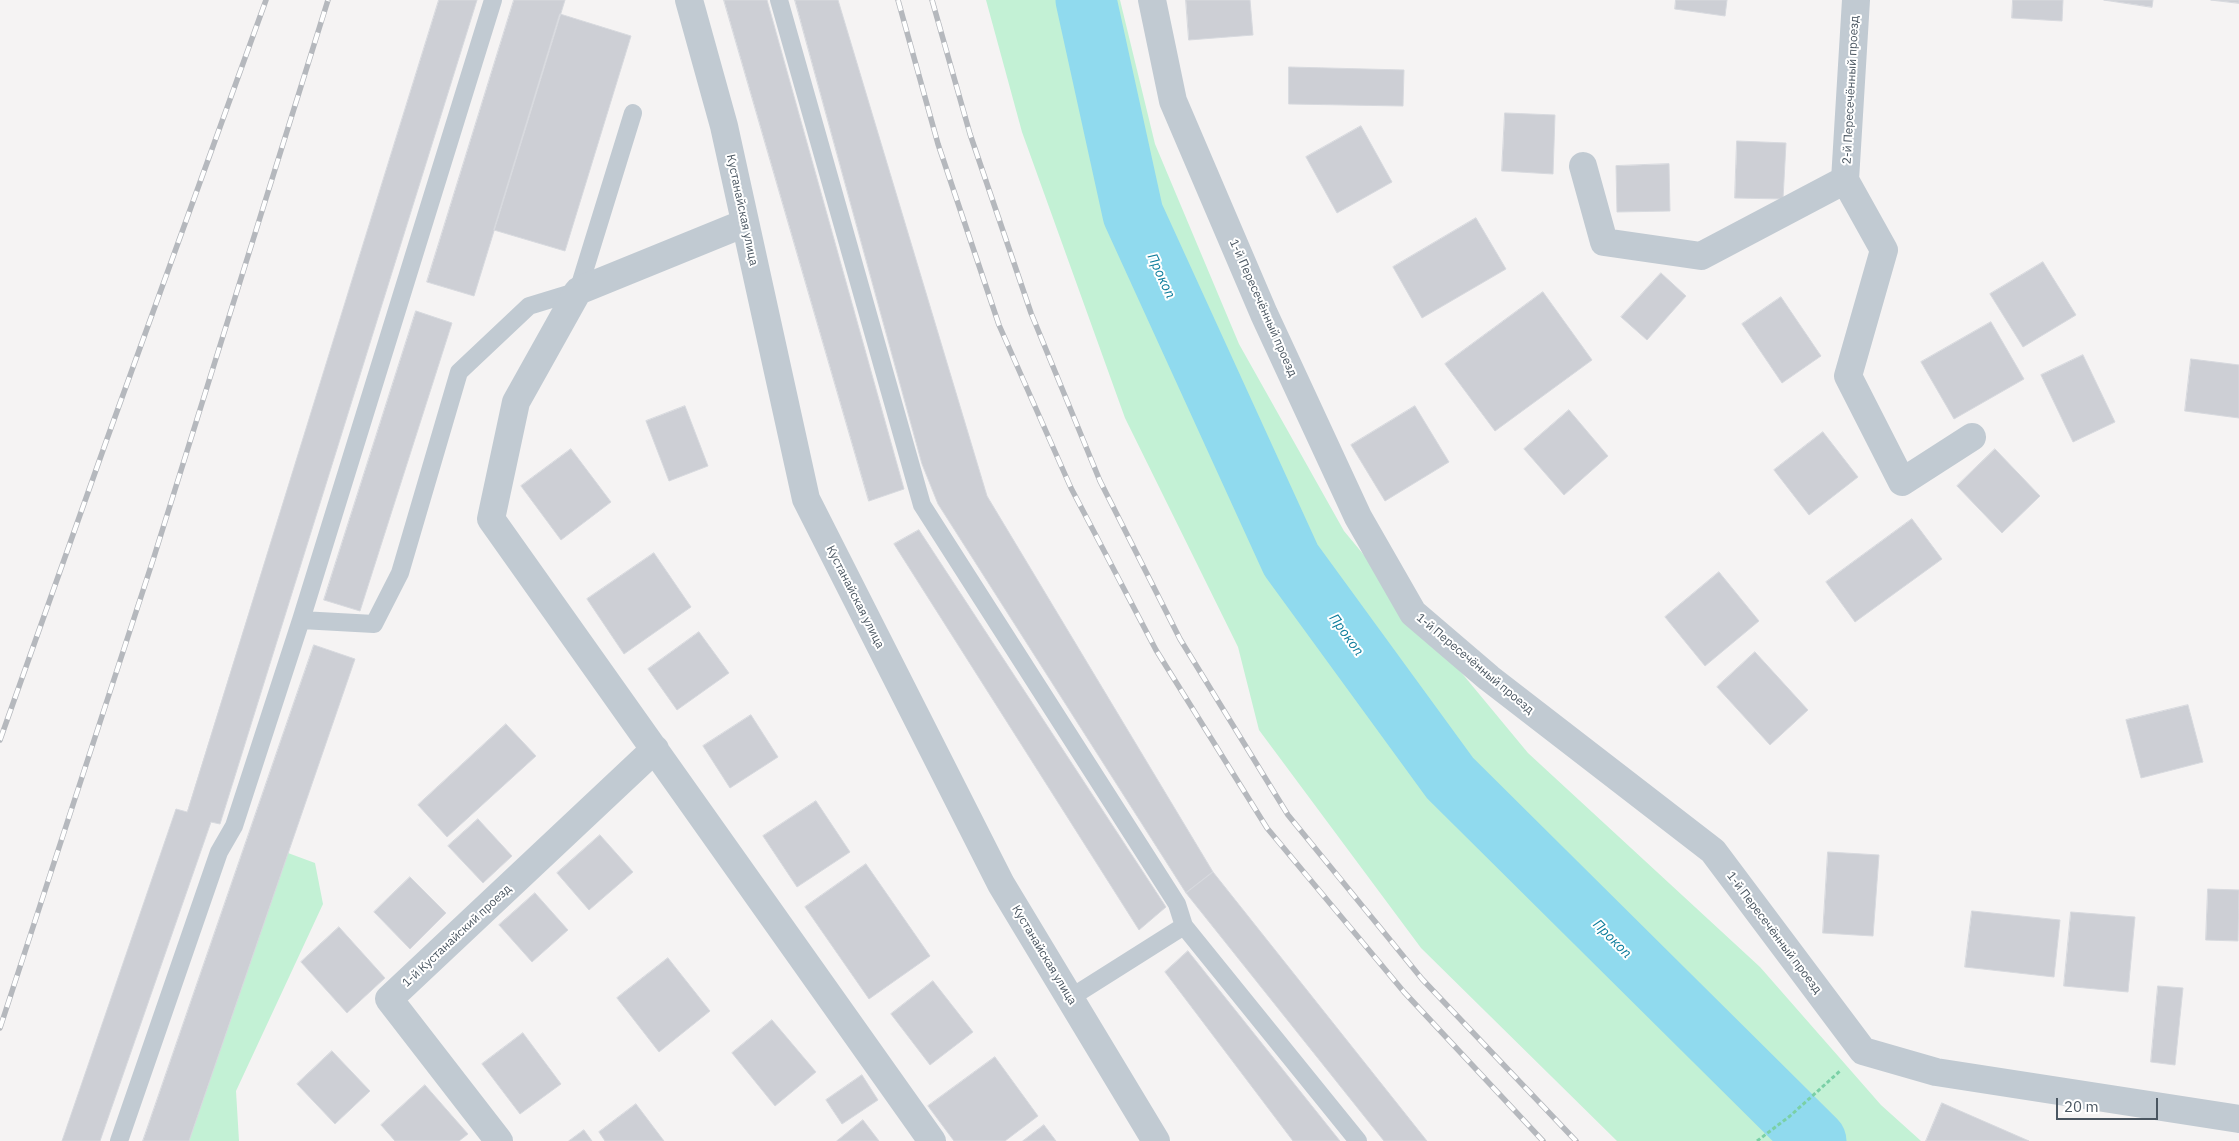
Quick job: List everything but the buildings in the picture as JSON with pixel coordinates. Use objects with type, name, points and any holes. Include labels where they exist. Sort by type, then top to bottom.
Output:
[{"type":"street","name":"Кустанайская улица","points":[[688,0],[724,126],[806,500],[1001,884],[1156,1141]]},
{"type":"street","name":"1-й Пересечённый проезд","points":[[1152,0],[1173,101],[1249,279],[1358,517],[1413,613],[1490,678],[1713,851],[1863,1051]]},
{"type":"street","name":"2-й Пересечённый проезд","points":[[1856,0],[1845,180],[1884,250],[1848,376],[1902,482],[1972,437]]},
{"type":"street","name":"2-й Пересечённый проезд","points":[[1583,166],[1604,242],[1702,256],[1845,180]]},
{"type":"street","points":[[745,223],[578,291],[516,402],[491,519],[932,1141]]},
{"type":"street","name":"1-й Кустанайский проезд","points":[[498,1141],[389,999],[655,750]]},
{"type":"street","points":[[1863,1051],[1936,1072],[2239,1119]]},
{"type":"lane","points":[[119,1141],[220,852],[234,826],[301,620],[493,0]]},
{"type":"lane","points":[[779,0],[922,505],[1178,904],[1184,926],[1358,1141]]},
{"type":"lane","points":[[301,620],[374,624],[400,573],[459,372],[529,306],[578,291],[632,113]]},
{"type":"lane","points":[[1070,998],[1184,926]]},
{"type":"path","points":[[1757,1141],[1790,1116],[1863,1051]]},
{"type":"green space","points":[[986,0],[1120,0],[1155,144],[1239,344],[1344,531],[1528,753],[1760,967],[1881,1105],[1921,1141],[1617,1141],[1421,948],[1259,730],[1238,647],[1125,418],[1022,132]]},
{"type":"green space","points":[[288,853],[315,863],[323,904],[236,1091],[239,1141],[189,1141]]},
{"type":"waterway","name":"Прокоп","points":[[1086,0],[1133,214],[1291,560],[1450,778],[1816,1141]]},
{"type":"railway","points":[[0,740],[266,0]]},
{"type":"railway","points":[[0,1028],[153,560],[328,0]]},
{"type":"railway","points":[[898,0],[938,144],[999,325],[1071,488],[1156,650],[1267,828],[1404,992],[1543,1141]]},
{"type":"railway","points":[[932,0],[970,134],[1031,313],[1100,481],[1180,639],[1288,815],[1422,979],[1576,1141]]}]
